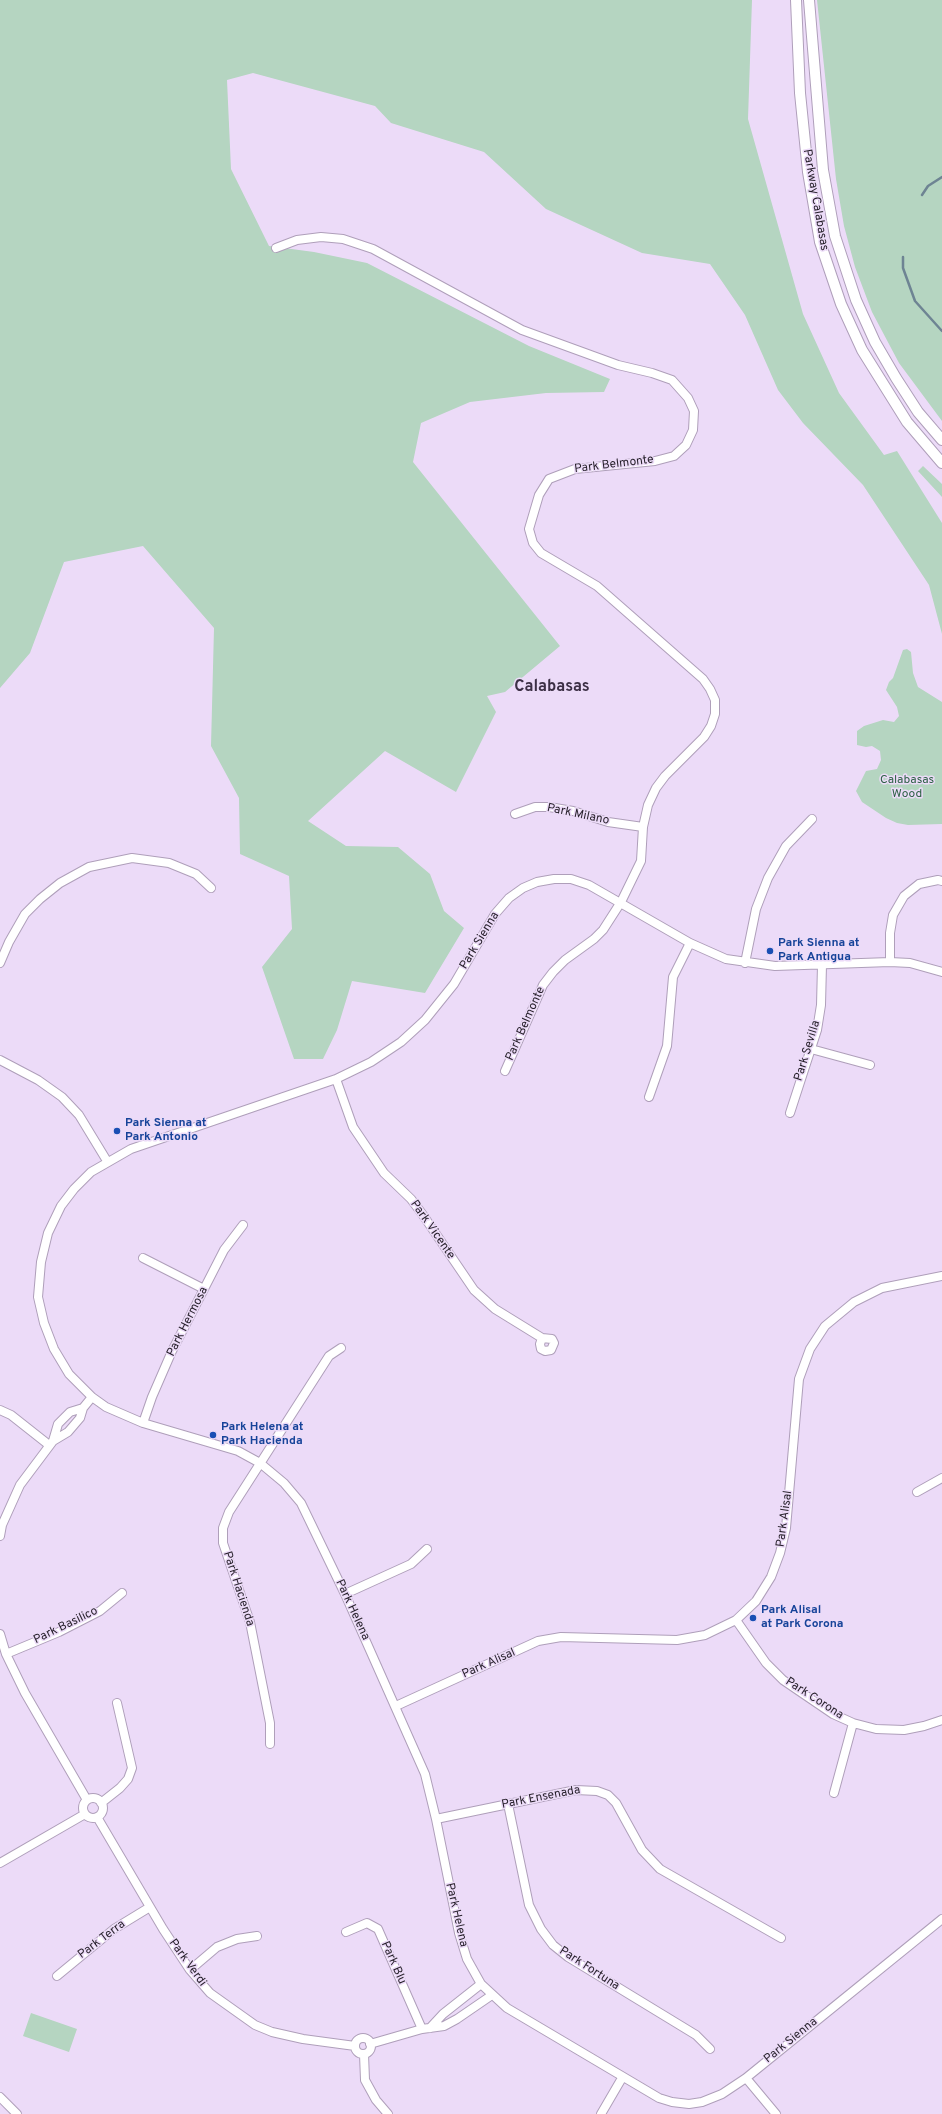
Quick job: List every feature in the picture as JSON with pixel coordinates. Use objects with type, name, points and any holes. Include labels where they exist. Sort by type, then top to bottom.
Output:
[{"type":"street","name":"Parkway Calabasas","points":[[796,0],[800,93],[807,164],[820,242],[841,304],[862,350],[907,422],[942,462]]},
{"type":"street","name":"Parkway Calabasas","points":[[809,0],[823,170],[835,236],[856,300],[875,342],[918,412],[942,440]]},
{"type":"street","name":"Park Belmonte","points":[[276,248],[297,240],[321,237],[343,239],[373,249],[522,330],[618,365],[652,372],[672,380],[688,398],[694,411],[692,430],[686,445],[674,456],[655,461],[575,469],[549,479],[539,495],[529,529],[533,542],[541,553],[597,586],[703,679],[715,700],[715,714],[711,726],[704,737],[665,776],[656,788],[648,805],[643,827],[641,861],[621,902],[603,930],[594,939],[565,960],[543,985],[505,1071]]},
{"type":"street","name":"Park Milano","points":[[515,814],[535,807],[549,806],[573,811],[608,822],[643,827]]},
{"type":"street","points":[[745,963],[756,909],[768,878],[786,846],[812,819]]},
{"type":"street","points":[[0,963],[9,942],[22,920],[40,899],[60,883],[89,867],[132,858],[169,863],[196,874],[211,888]]},
{"type":"street","name":"Park Sienna","points":[[61,1206],[74,1189],[91,1172],[107,1161],[131,1149],[336,1079],[371,1062],[401,1042],[425,1020],[454,984],[495,914],[509,898],[523,888],[537,882],[554,879],[571,879],[590,884],[690,943],[726,959],[745,963],[775,966],[890,962],[917,965],[942,972]]},
{"type":"street","points":[[890,962],[890,933],[893,915],[904,896],[919,884],[938,880],[942,881]]},
{"type":"street","points":[[650,1097],[667,1046],[673,977],[690,943]]},
{"type":"street","name":"Park Sevilla","points":[[790,1113],[817,1030],[821,1005],[822,965]]},
{"type":"street","points":[[810,1049],[870,1066]]},
{"type":"street","points":[[0,1060],[38,1080],[62,1097],[79,1115],[107,1161]]},
{"type":"street","name":"Park Vicente","points":[[336,1079],[353,1127],[384,1173],[411,1199],[423,1215],[474,1290],[495,1309],[542,1338]]},
{"type":"street","name":"Park Helena","points":[[61,1206],[48,1233],[41,1262],[38,1297],[44,1323],[54,1349],[69,1374],[92,1397],[113,1410],[143,1424],[238,1451],[260,1463],[284,1483],[301,1503],[345,1594],[425,1774],[436,1819],[459,1933],[467,1959],[481,1984],[507,2008],[622,2078]]},
{"type":"street","name":"Park Hermosa","points":[[143,1424],[152,1398],[172,1352],[224,1250],[243,1225]]},
{"type":"street","points":[[143,1258],[204,1289]]},
{"type":"street","name":"Park Alisal","points":[[396,1706],[538,1641],[561,1637],[677,1640],[705,1635],[736,1620],[756,1601],[772,1577],[780,1553],[786,1528],[799,1379],[810,1349],[825,1326],[854,1302],[882,1288],[942,1276]]},
{"type":"street","name":"Park Hacienda","points":[[270,1744],[270,1723],[250,1622],[223,1543],[223,1528],[229,1512],[329,1356],[341,1348]]},
{"type":"street","points":[[51,1443],[72,1428],[80,1418],[83,1408],[92,1397]]},
{"type":"street","points":[[0,1536],[2,1525],[20,1485],[51,1443],[58,1424],[70,1412],[83,1408]]},
{"type":"street","points":[[0,1410],[11,1415],[51,1443]]},
{"type":"street","points":[[63,1420],[72,1428]]},
{"type":"street","points":[[917,1492],[942,1478]]},
{"type":"street","points":[[345,1594],[411,1564],[427,1549]]},
{"type":"street","name":"Park Basilico","points":[[6,1654],[59,1632],[100,1611],[122,1593]]},
{"type":"street","name":"Park Corona","points":[[736,1620],[766,1663],[783,1680],[833,1714],[853,1723],[876,1729],[904,1730],[924,1726],[942,1720]]},
{"type":"street","points":[[0,1634],[6,1654],[25,1693],[87,1800]]},
{"type":"street","points":[[101,1803],[120,1788],[128,1779],[132,1768],[117,1703]]},
{"type":"street","points":[[834,1793],[853,1723]]},
{"type":"street","name":"Park Ensenada","points":[[436,1819],[576,1790],[588,1789],[608,1796],[616,1803],[642,1850],[660,1869],[781,1938]]},
{"type":"street","points":[[96,1799],[101,1803],[102,1812],[97,1817],[91,1818],[85,1814],[83,1808],[87,1800],[96,1799]]},
{"type":"street","name":"Park Fortuna","points":[[508,1804],[529,1905],[541,1929],[553,1945],[568,1957],[696,2035],[710,2049]]},
{"type":"street","points":[[0,1863],[85,1814]]},
{"type":"street","name":"Park Verdi","points":[[97,1817],[150,1907],[190,1970],[210,1993],[255,2025],[272,2032],[302,2040],[355,2046],[361,2038],[368,2040],[370,2044],[426,2028],[451,2023],[492,1995]]},
{"type":"street","name":"Park Terra","points":[[57,1976],[114,1929],[150,1907]]},
{"type":"street","name":"Park Sienna","points":[[622,2078],[659,2098],[672,2102],[689,2104],[702,2102],[722,2094],[746,2078],[942,1919]]},
{"type":"street","name":"Park Blu","points":[[346,1932],[367,1923],[378,1929],[426,2028]]},
{"type":"street","points":[[190,1970],[217,1947],[238,1938],[257,1936]]},
{"type":"street","points":[[426,2028],[481,1984]]},
{"type":"street","points":[[364,2054],[370,2049],[370,2044]]},
{"type":"street","points":[[355,2046],[357,2051],[364,2054]]},
{"type":"street","points":[[364,2054],[365,2080],[376,2100],[388,2114]]},
{"type":"street","points":[[601,2114],[622,2078]]},
{"type":"street","points":[[746,2078],[776,2114]]},
{"type":"street","points":[[0,2097],[17,2114]]},
{"type":"green space","points":[[0,0],[752,0],[748,119],[803,314],[839,393],[884,455],[897,451],[942,523],[942,634],[929,585],[863,485],[803,423],[778,390],[745,315],[710,264],[642,253],[546,209],[484,152],[391,123],[375,106],[253,73],[227,80],[231,169],[269,246],[314,252],[367,263],[529,346],[610,379],[604,392],[546,393],[470,402],[421,423],[413,462],[560,646],[505,692],[487,696],[496,712],[456,792],[385,751],[308,821],[346,846],[398,847],[430,874],[444,911],[464,928],[425,993],[352,981],[337,1030],[323,1059],[294,1059],[262,967],[292,929],[289,876],[240,854],[239,798],[211,746],[214,628],[143,546],[64,562],[30,653],[0,688]]},
{"type":"green space","points":[[817,0],[942,0],[942,421],[899,363],[872,312],[855,267],[844,226],[836,179]]},
{"type":"green space","points":[[923,466],[942,484],[942,497],[918,471]]},
{"type":"green space","name":"Calabasas Wood","points":[[907,649],[911,652],[913,673],[918,687],[942,702],[942,824],[908,825],[897,823],[886,818],[862,802],[856,791],[866,771],[877,769],[881,760],[880,751],[872,746],[866,747],[857,745],[857,731],[864,726],[883,720],[894,722],[899,716],[897,707],[886,690],[889,682],[893,678],[903,650]]},
{"type":"green space","points":[[31,2013],[77,2029],[69,2052],[23,2036]]},
{"type":"waterway","points":[[922,195],[928,186],[942,177]]},
{"type":"waterway","points":[[903,257],[903,268],[915,301],[942,331]]},
{"type":"place","name":"Park Sienna at Park Antigua","points":[[770,951]]},
{"type":"place","name":"Park Sienna at Park Antonio","points":[[117,1131]]},
{"type":"place","name":"Park Helena at Park Hacienda","points":[[213,1435]]},
{"type":"place","name":"Park Alisal at Park Corona","points":[[753,1618]]},
{"type":"district","name":"Calabasas","points":[[552,688]]}]
